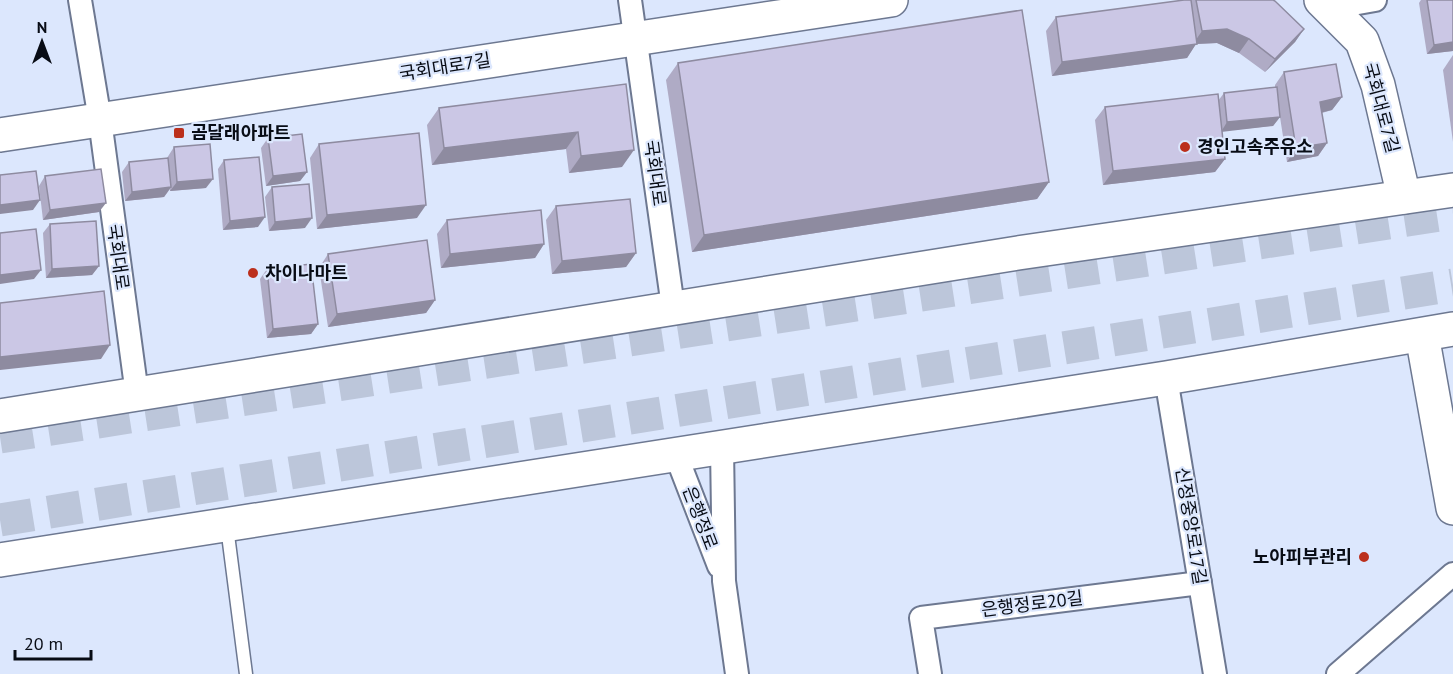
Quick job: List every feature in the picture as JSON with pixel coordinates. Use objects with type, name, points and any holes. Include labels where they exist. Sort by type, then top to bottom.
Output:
[{"type":"main road","name":"국회대로7길","points":[[0,135],[891,0]]},
{"type":"main road","name":"국회대로7길","points":[[1325,4],[1362,41],[1378,85],[1404,197]]},
{"type":"main road","points":[[0,416],[1030,251],[1453,190]]},
{"type":"main road","points":[[0,560],[1166,378],[1441,330],[1453,508]]},
{"type":"street","name":"국회대로","points":[[80,0],[100,120],[137,394]]},
{"type":"street","name":"국회대로","points":[[630,0],[673,307]]},
{"type":"street","points":[[1325,4],[1375,0]]},
{"type":"street","name":"신정중앙로17길","points":[[1166,378],[1215,674]]},
{"type":"street","name":"은행정로","points":[[722,447],[724,581],[737,674]]},
{"type":"street","name":"은행정로","points":[[676,455],[724,581]]},
{"type":"street","points":[[1338,674],[1453,574]]},
{"type":"street","name":"은행정로20길","points":[[930,674],[921,618],[1200,583]]},
{"type":"lane","points":[[227,526],[246,674]]},
{"type":"building","points":[[1191,0],[1197,44],[1062,62],[1056,17]]},
{"type":"building","points":[[1196,0],[1273,0],[1304,29],[1275,59],[1249,39],[1227,29],[1202,31]]},
{"type":"building","points":[[1427,0],[1453,0],[1453,42],[1434,45]]},
{"type":"building","points":[[1022,10],[1049,182],[704,235],[678,63]]},
{"type":"building","points":[[1336,64],[1342,97],[1320,102],[1327,143],[1296,148],[1284,72]]},
{"type":"building","points":[[626,84],[634,150],[581,156],[578,132],[444,148],[439,108]]},
{"type":"building","points":[[1277,87],[1280,117],[1227,122],[1224,93]]},
{"type":"building","points":[[1218,94],[1225,159],[1113,171],[1105,107]]},
{"type":"building","points":[[419,133],[426,205],[327,215],[319,144]]},
{"type":"building","points":[[302,134],[307,172],[273,176],[268,138]]},
{"type":"building","points":[[210,144],[213,179],[177,182],[174,147]]},
{"type":"building","points":[[259,157],[265,217],[230,221],[224,160]]},
{"type":"building","points":[[168,158],[171,187],[132,192],[129,162]]},
{"type":"building","points":[[101,169],[106,203],[50,210],[45,176]]},
{"type":"building","points":[[36,171],[40,200],[0,205],[0,175]]},
{"type":"building","points":[[309,184],[312,218],[275,222],[272,187]]},
{"type":"building","points":[[630,199],[636,253],[562,261],[556,206]]},
{"type":"building","points":[[541,210],[544,244],[450,254],[447,220]]},
{"type":"building","points":[[96,221],[99,266],[52,269],[50,224]]},
{"type":"building","points":[[36,229],[41,270],[0,275],[0,233]]},
{"type":"building","points":[[427,240],[435,300],[337,314],[328,254]]},
{"type":"building","points":[[311,264],[318,324],[273,329],[267,269]]},
{"type":"building","points":[[104,291],[110,345],[0,357],[0,303]]},
{"type":"tunnel","points":[[0,437],[1453,213]]},
{"type":"tunnel","points":[[0,520],[1453,285]]},
{"type":"place","name":"곰달래아파트","points":[[179,133]]},
{"type":"place","name":"경인고속주유소","points":[[1185,147]]},
{"type":"place","name":"차이나마트","points":[[253,273]]},
{"type":"place","name":"노아피부관리","points":[[1364,557]]}]
